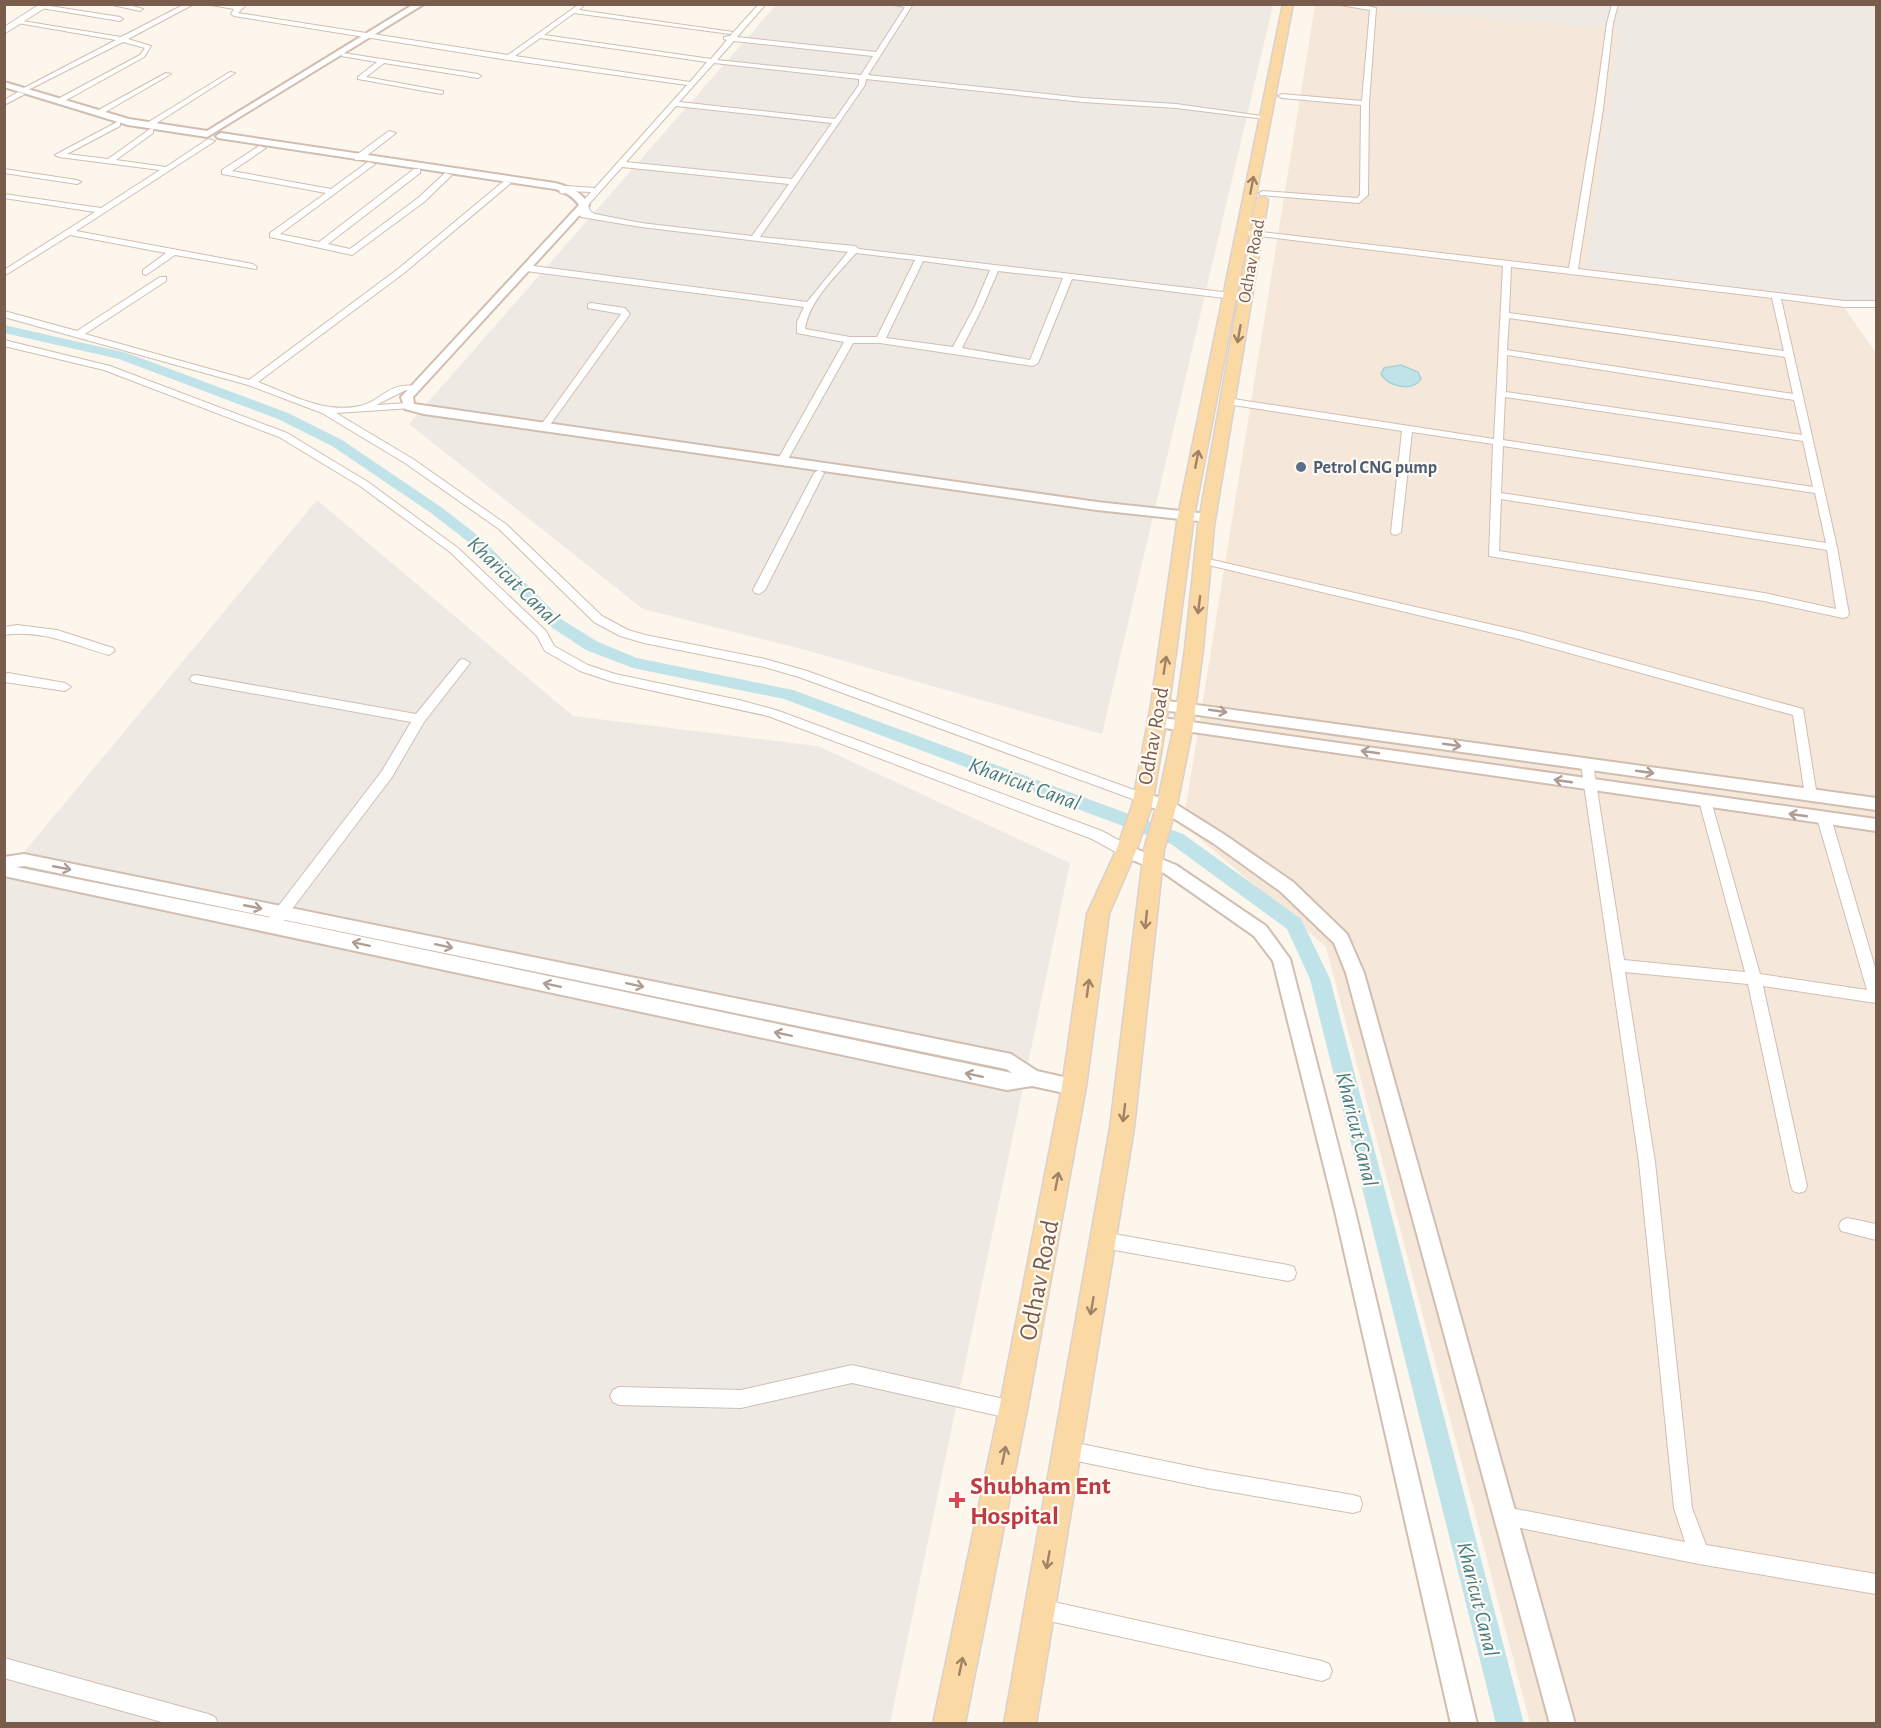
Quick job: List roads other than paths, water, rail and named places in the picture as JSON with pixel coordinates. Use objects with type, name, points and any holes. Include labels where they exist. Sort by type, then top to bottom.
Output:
[{"type":"main road","name":"Odhav Road","points":[[949,1724],[1013,1410],[1074,1088],[1098,914],[1128,846],[1142,802],[1158,713],[1186,520],[1238,297],[1256,233],[1270,156],[1288,4]]},
{"type":"main road","name":"Odhav Road","points":[[1153,856],[1168,807],[1185,726],[1207,522],[1227,401],[1238,297],[1241,232],[1276,110],[1300,4]]},
{"type":"main road","points":[[4,28],[44,5]]},
{"type":"main road","points":[[4,28],[44,5]]},
{"type":"main road","points":[[1020,1724],[1122,1128],[1153,856]]},
{"type":"street","points":[[111,4],[140,9]]},
{"type":"street","points":[[4,103],[120,39],[191,4]]},
{"type":"street","points":[[208,4],[241,6]]},
{"type":"street","points":[[4,274],[104,212],[210,137],[420,4]]},
{"type":"street","points":[[210,137],[343,55],[369,36],[425,4]]},
{"type":"street","points":[[508,58],[582,4]]},
{"type":"street","points":[[341,420],[410,388],[708,61],[755,4]]},
{"type":"street","points":[[729,37],[763,4]]},
{"type":"street","points":[[755,238],[862,86],[863,77],[909,5],[891,4]]},
{"type":"street","points":[[1263,193],[1361,200],[1364,195],[1365,103],[1372,8],[1337,4]]},
{"type":"street","points":[[1573,271],[1599,109],[1610,23],[1615,4]]},
{"type":"street","points":[[44,5],[120,19]]},
{"type":"street","points":[[241,6],[234,14],[687,84]]},
{"type":"street","points":[[573,11],[729,37],[878,54]]},
{"type":"street","points":[[18,21],[120,39],[149,47],[142,56],[58,101]]},
{"type":"street","points":[[538,36],[708,61],[1083,100],[1276,110],[1365,103]]},
{"type":"street","points":[[433,54],[443,48]]},
{"type":"street","points":[[343,55],[478,76]]},
{"type":"street","points":[[414,66],[423,60]]},
{"type":"street","points":[[383,61],[360,78],[441,92]]},
{"type":"street","points":[[109,162],[148,129],[232,73]]},
{"type":"street","points":[[97,114],[168,74]]},
{"type":"street","points":[[687,84],[673,104],[584,199],[526,268],[410,388],[399,396],[405,407],[422,414],[540,433],[819,473],[1207,522]]},
{"type":"street","points":[[4,87],[148,129]]},
{"type":"street","points":[[23,92],[117,124],[565,190],[584,199]]},
{"type":"street","points":[[673,104],[836,121]]},
{"type":"street","points":[[117,124],[59,155],[166,169]]},
{"type":"street","points":[[358,158],[392,134]]},
{"type":"street","points":[[210,137],[262,148],[565,190],[584,199]]},
{"type":"street","points":[[262,148],[225,172],[333,192]]},
{"type":"street","points":[[371,164],[273,235],[352,252],[421,200],[448,175]]},
{"type":"street","points":[[619,164],[794,182]]},
{"type":"street","points":[[4,171],[77,182]]},
{"type":"street","points":[[320,246],[417,171]]},
{"type":"street","points":[[251,383],[401,271],[507,183]]},
{"type":"street","points":[[4,196],[104,212]]},
{"type":"street","points":[[584,199],[584,215],[601,219],[1238,297]]},
{"type":"street","points":[[1241,232],[1844,304],[1876,304]]},
{"type":"street","points":[[71,233],[253,267]]},
{"type":"street","points":[[855,249],[810,305],[799,323],[800,331],[850,340],[880,340],[956,350],[1033,363],[1069,275]]},
{"type":"street","points":[[146,272],[172,253]]},
{"type":"street","points":[[880,340],[921,257]]},
{"type":"street","points":[[4,279],[26,262]]},
{"type":"street","points":[[1507,263],[1493,554],[1764,597],[1843,614],[1832,547],[1776,296]]},
{"type":"street","points":[[956,350],[979,306],[996,266]]},
{"type":"street","points":[[526,268],[810,305]]},
{"type":"street","points":[[80,333],[163,279]]},
{"type":"street","points":[[544,427],[626,314],[622,310],[591,306]]},
{"type":"street","points":[[4,314],[80,333],[251,383],[325,411],[409,461],[503,526],[598,619],[624,633],[765,663],[803,674],[1142,802],[1168,807],[1219,839],[1287,888],[1341,939],[1355,974],[1563,1724]]},
{"type":"street","points":[[1506,315],[1789,355]]},
{"type":"street","points":[[782,461],[850,340]]},
{"type":"street","points":[[4,343],[107,368],[227,412],[283,435],[311,450],[364,484],[454,550],[542,634],[549,648],[585,668],[613,678],[772,713],[1128,846],[1153,856],[1260,931],[1281,959],[1345,1211],[1464,1724]]},
{"type":"street","points":[[1504,352],[1798,398]]},
{"type":"street","points":[[1502,394],[1807,439]]},
{"type":"street","points":[[1227,401],[1819,491]]},
{"type":"street","points":[[325,411],[365,407],[405,407],[1186,520]]},
{"type":"street","points":[[1396,532],[1407,429]]},
{"type":"street","points":[[759,590],[819,473]]},
{"type":"street","points":[[1497,495],[1832,547]]},
{"type":"street","points":[[1204,561],[1519,634],[1799,712],[1811,796]]},
{"type":"street","points":[[4,631],[26,628],[109,651]]},
{"type":"street","points":[[277,919],[387,774],[419,719],[464,663]]},
{"type":"street","points":[[4,678],[8,676],[65,687]]},
{"type":"street","points":[[196,680],[419,719]]},
{"type":"street","points":[[1158,713],[1187,707],[1876,804]]},
{"type":"street","points":[[1158,713],[1185,726],[1876,825]]},
{"type":"street","points":[[1587,764],[1647,1162],[1683,1508],[1699,1554]]},
{"type":"street","points":[[1705,801],[1754,980],[1799,1186]]},
{"type":"street","points":[[1618,965],[1876,995],[1824,818]]},
{"type":"street","points":[[4,863],[24,860],[277,919],[1007,1082],[1032,1078],[1074,1088]]},
{"type":"street","points":[[4,868],[12,873],[277,919]]},
{"type":"street","points":[[1847,1226],[1876,1232]]},
{"type":"street","points":[[1103,1240],[1288,1273]]},
{"type":"street","points":[[619,1396],[741,1399],[852,1374],[1013,1410]]},
{"type":"street","points":[[1067,1450],[1208,1479],[1353,1504]]},
{"type":"street","points":[[1506,1516],[1876,1586]]},
{"type":"street","points":[[1040,1609],[1322,1671]]},
{"type":"street","points":[[4,1668],[208,1724]]},
{"type":"water","points":[[1401,365],[1418,372],[1421,379],[1412,386],[1406,387],[1389,382],[1381,374],[1384,368]]},
{"type":"waterway","name":"Kharicut Canal","points":[[4,329],[123,356],[283,416],[337,443],[436,510],[476,541],[556,623],[592,646],[633,663],[787,694],[1177,839],[1294,924],[1320,979],[1510,1724]]},
{"type":"place","name":"Petrol CNG pump","points":[[1301,467]]},
{"type":"place","name":"Shubham Ent Hospital","points":[[957,1500]]}]
